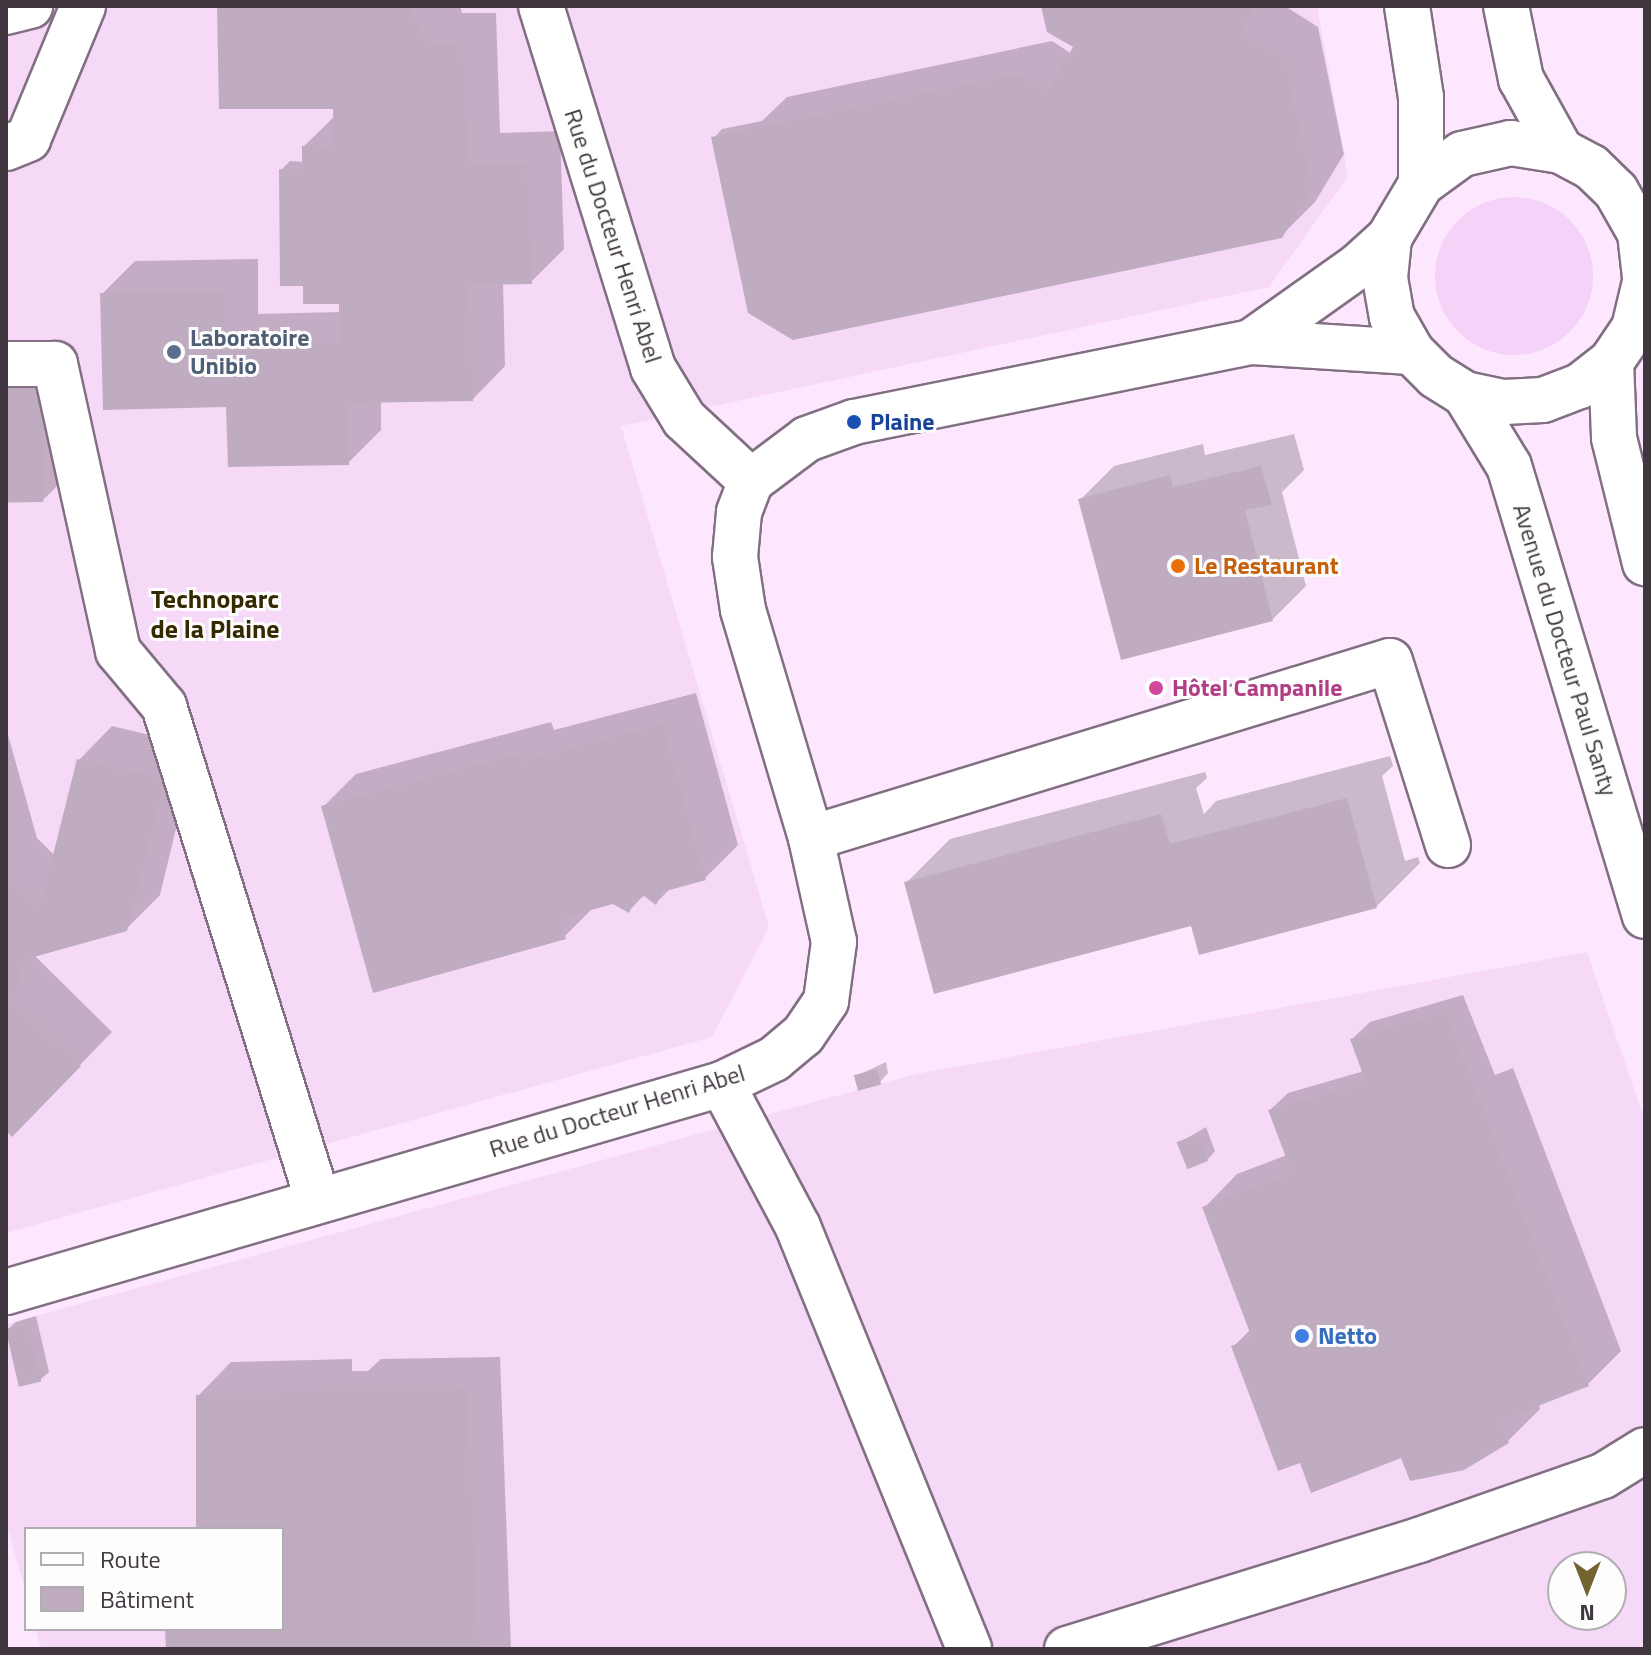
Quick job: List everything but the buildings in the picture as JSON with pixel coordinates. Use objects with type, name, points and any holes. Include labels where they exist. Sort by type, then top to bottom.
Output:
[{"type":"street","points":[[6,12],[30,6]]},
{"type":"street","points":[[6,148],[28,139],[83,6]]},
{"type":"street","name":"Rue du Docteur Henri Abel","points":[[6,1292],[722,1084],[774,1059],[809,1028],[826,1001],[834,942],[811,838],[743,610],[735,557],[739,512],[751,481],[684,419],[653,368],[541,6]]},
{"type":"street","points":[[1407,6],[1421,97],[1421,184]]},
{"type":"street","points":[[1506,6],[1521,79],[1561,151]]},
{"type":"street","points":[[1630,336],[1580,386],[1543,400],[1504,402],[1465,394],[1436,376],[1412,352],[1392,317],[1385,278],[1389,238],[1401,209],[1421,184],[1462,154],[1511,143],[1561,151],[1631,194],[1640,233],[1645,280],[1630,336],[1614,438],[1645,563]]},
{"type":"street","points":[[1251,342],[1348,274],[1389,238]]},
{"type":"street","points":[[751,481],[807,439],[854,422],[1251,342],[1412,352]]},
{"type":"street","points":[[6,364],[55,364],[118,651],[164,706],[318,1201]]},
{"type":"street","name":"Avenue du Docteur Paul Santy","points":[[1465,394],[1509,466],[1645,916]]},
{"type":"street","points":[[811,838],[1390,661],[1448,845]]},
{"type":"street","points":[[722,1084],[798,1227],[969,1649]]},
{"type":"street","points":[[1067,1649],[1290,1581],[1603,1476],[1645,1450]]},
{"type":"shaded area","points":[[6,6],[1317,6],[1348,176],[1269,287],[621,426],[769,927],[712,1037],[6,1233]]},
{"type":"shaded area","points":[[1514,197],[1544,203],[1570,220],[1587,246],[1593,276],[1587,306],[1570,332],[1544,349],[1514,355],[1484,349],[1458,332],[1441,306],[1435,276],[1441,246],[1458,220],[1484,203]]},
{"type":"shaded area","points":[[1587,952],[1645,1121],[1645,1649],[41,1649],[36,1631],[284,1631],[284,1527],[24,1527],[24,1586],[6,1522],[6,1324],[916,1074]]},
{"type":"place","name":"Laboratoire Unibio","points":[[174,352]]},
{"type":"place","name":"Plaine","points":[[854,422]]},
{"type":"place","name":"Le Restaurant","points":[[1178,566]]},
{"type":"place","name":"Hôtel Campanile","points":[[1156,688]]},
{"type":"place","name":"Netto","points":[[1302,1336]]},
{"type":"district","name":"Technoparc de la Plaine","points":[[215,614]]}]
